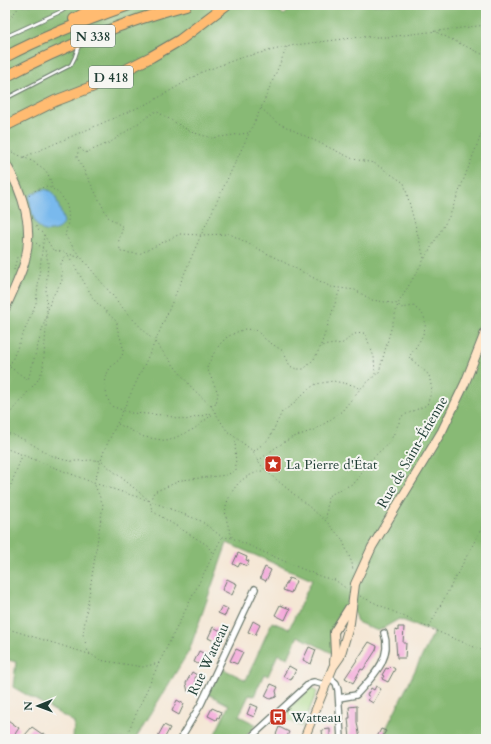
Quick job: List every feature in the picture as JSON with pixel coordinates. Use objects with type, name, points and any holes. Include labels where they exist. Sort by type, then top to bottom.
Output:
[{"type":"highway","points":[[34,42],[100,5]]},
{"type":"highway","name":"N 338","points":[[5,57],[34,42],[128,5]]},
{"type":"highway","name":"N 338","points":[[5,77],[39,59],[104,31],[186,5]]},
{"type":"highway","name":"D 418","points":[[6,125],[55,101],[94,86],[151,57],[180,40],[209,20],[226,5]]},
{"type":"street","points":[[5,162],[15,180],[22,198],[26,213],[28,246],[24,264],[5,309]]},
{"type":"street","name":"Rue de Saint-Étienne","points":[[333,667],[340,657],[350,623],[354,588],[372,547],[442,431],[465,383],[486,330]]},
{"type":"street","name":"Rue Watteau","points":[[182,739],[183,734],[201,704],[255,589]]},
{"type":"street","points":[[304,739],[333,667],[335,654],[334,632],[351,604]]},
{"type":"street","points":[[338,698],[356,695],[376,672],[386,655],[387,641],[384,633]]},
{"type":"street","points":[[329,677],[336,683],[341,739]]},
{"type":"street","points":[[250,739],[310,683],[314,682],[325,685]]},
{"type":"lane","points":[[5,37],[62,11],[71,5]]},
{"type":"lane","points":[[5,99],[71,66],[80,41]]},
{"type":"path","points":[[5,19],[9,19],[21,5]]},
{"type":"path","points":[[24,157],[152,102],[202,72],[243,57],[287,47],[339,39],[388,37],[486,26]]},
{"type":"path","points":[[434,31],[486,56]]},
{"type":"path","points":[[159,663],[143,667],[99,660],[88,652],[83,634],[103,505],[94,483],[104,451],[155,342],[201,235],[261,108],[287,47]]},
{"type":"path","points":[[261,108],[276,122],[353,159],[374,163],[404,182],[424,259]]},
{"type":"path","points":[[248,133],[212,138],[191,132],[156,111],[111,142],[85,153],[79,147],[77,157],[108,217],[123,227],[118,244],[121,252],[139,254],[180,234],[230,234],[331,287],[355,290],[372,300],[398,304],[400,308],[414,306],[422,314],[426,322],[423,335],[409,358],[429,375],[432,390],[427,405],[402,416],[390,442],[366,464],[356,482],[328,496],[326,521]]},
{"type":"path","points":[[258,461],[291,438],[314,430],[330,420],[342,411],[360,389],[379,372],[398,304],[450,215],[486,122]]},
{"type":"path","points":[[5,148],[14,154],[24,157],[45,170],[53,189]]},
{"type":"path","points":[[29,197],[32,192],[46,186],[53,189],[65,200],[69,213],[69,222],[65,235],[75,250],[127,313],[155,342],[192,388],[211,406],[214,413],[227,431],[253,451],[265,470],[326,521],[342,538],[352,563],[353,570]]},
{"type":"path","points":[[44,234],[53,250],[83,259]]},
{"type":"path","points":[[5,426],[10,413],[38,380],[44,369],[48,262],[45,250],[42,247]]},
{"type":"path","points":[[10,367],[28,380],[51,299],[62,281],[61,263],[67,253]]},
{"type":"path","points":[[67,253],[95,301],[117,322],[116,328],[124,351],[120,360],[106,374],[105,386],[107,398],[111,406],[131,413],[164,415],[186,420],[214,413]]},
{"type":"path","points":[[12,273],[18,254]]},
{"type":"path","points":[[211,406],[216,404],[218,393],[207,367],[214,353],[227,337],[245,329],[256,330],[266,340],[283,351],[290,366],[296,369],[304,369],[314,359],[321,346],[340,288]]},
{"type":"path","points":[[321,346],[342,343],[354,334],[365,333],[374,357],[376,374]]},
{"type":"path","points":[[253,451],[269,439],[282,412],[316,384],[333,382],[353,385],[360,389]]},
{"type":"path","points":[[117,424],[144,437],[168,441],[194,429],[214,413]]},
{"type":"path","points":[[5,433],[13,434],[50,455],[61,459],[75,462],[95,459],[101,461],[150,501]]},
{"type":"path","points":[[213,554],[207,545],[152,511],[150,501],[154,492],[182,480],[226,476],[236,470],[235,438]]},
{"type":"path","points":[[5,448],[94,483],[150,501],[201,521],[222,537],[232,538],[295,566],[322,577],[335,580],[341,583],[342,586],[354,588],[428,628],[486,652]]},
{"type":"path","points":[[5,500],[22,455]]},
{"type":"path","points":[[232,538],[227,521],[226,506],[232,490],[241,480],[252,474],[265,470]]},
{"type":"path","points":[[428,628],[486,520]]},
{"type":"path","points":[[122,739],[128,732],[159,663],[203,578],[222,537]]},
{"type":"path","points":[[5,628],[93,655]]},
{"type":"green space","points":[[5,5],[273,5],[284,15],[295,5],[486,5],[486,739],[381,739],[434,632],[399,619],[378,631],[357,622],[349,597],[332,653],[298,636],[288,658],[278,654],[268,676],[264,674],[254,696],[249,695],[239,716],[257,725],[243,739],[226,739],[215,734],[229,705],[208,694],[221,668],[246,680],[272,622],[289,629],[312,580],[227,543],[189,651],[135,739],[73,739],[74,722],[13,687],[16,662],[5,659]]},
{"type":"green space","points":[[313,688],[317,692],[302,727],[280,716],[310,689]]},
{"type":"water","points":[[44,189],[51,191],[56,198],[64,222],[59,228],[53,231],[45,231],[37,225],[31,208],[29,197],[32,194]]},
{"type":"building","points":[[238,553],[247,557],[246,560],[249,561],[247,566],[240,563],[238,567],[233,564]]},
{"type":"building","points":[[265,567],[271,570],[266,581],[260,578]]},
{"type":"building","points":[[289,578],[296,581],[291,593],[283,590]]},
{"type":"building","points":[[227,579],[237,584],[232,595],[222,590]]},
{"type":"building","points":[[280,605],[290,609],[285,620],[275,615]]},
{"type":"building","points":[[222,606],[228,609],[225,616],[218,613]]},
{"type":"building","points":[[253,621],[260,625],[255,635],[248,632]]},
{"type":"building","points":[[213,627],[221,631],[216,642],[208,638]]},
{"type":"building","points":[[398,627],[404,627],[403,643],[406,643],[405,658],[397,658],[395,630],[398,631]]},
{"type":"building","points":[[369,642],[377,646],[376,650],[363,670],[361,669],[353,683],[345,678]]},
{"type":"building","points":[[309,647],[316,650],[311,664],[303,660]]},
{"type":"building","points":[[236,649],[243,652],[237,664],[230,661]]},
{"type":"building","points":[[199,651],[207,655],[202,666],[194,662]]},
{"type":"building","points":[[289,666],[296,670],[291,680],[283,676]]},
{"type":"building","points":[[391,666],[395,669],[388,682],[382,679],[384,676],[382,675],[386,668],[388,669]]},
{"type":"building","points":[[192,672],[197,675],[195,678],[196,681],[193,691],[188,692],[186,683]]},
{"type":"building","points":[[271,684],[278,687],[276,697],[270,699],[265,696]]},
{"type":"building","points":[[376,686],[381,689],[373,703],[368,700],[370,697],[367,695],[371,688],[374,690]]},
{"type":"building","points":[[177,700],[184,704],[179,715],[172,711]]},
{"type":"building","points":[[251,704],[258,707],[254,717],[247,714]]},
{"type":"building","points":[[357,706],[357,722],[360,739],[350,739],[348,718],[350,718],[349,707]]},
{"type":"building","points":[[212,708],[221,712],[219,718],[217,717],[216,720],[208,716]]},
{"type":"building","points":[[5,718],[19,728],[13,737],[12,736],[9,739],[5,739]]},
{"type":"building","points":[[164,725],[170,728],[164,739],[158,736]]},
{"type":"building","points":[[32,727],[52,739],[31,739],[25,735]]},
{"type":"building","points":[[279,727],[289,732],[286,739],[275,737]]},
{"type":"building","points":[[330,729],[330,739],[323,739],[322,730]]},
{"type":"building","points":[[381,729],[386,731],[381,739],[376,739]]},
{"type":"place","name":"La Pierre d'État","points":[[273,464]]},
{"type":"place","name":"Watteau","points":[[278,717]]}]
